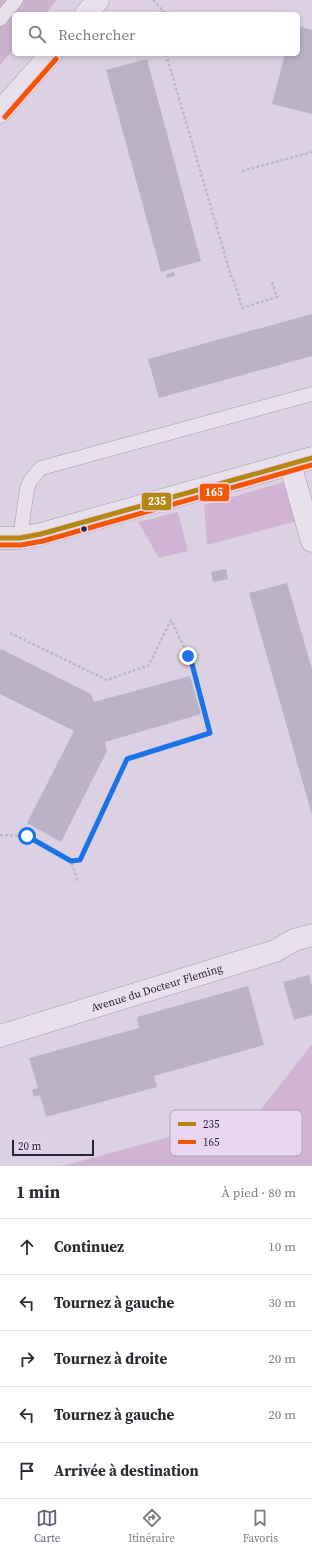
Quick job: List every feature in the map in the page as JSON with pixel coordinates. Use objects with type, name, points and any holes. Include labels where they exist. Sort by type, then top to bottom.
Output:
[{"type":"street","points":[[88,12],[98,0]]},
{"type":"street","points":[[0,112],[49,56]]},
{"type":"street","points":[[10,538],[41,534],[312,458]]},
{"type":"street","points":[[290,464],[312,541]]},
{"type":"street","name":"Avenue du Docteur Fleming","points":[[0,1036],[275,951],[294,940],[312,935]]},
{"type":"lane","points":[[0,19],[12,1]]},
{"type":"lane","points":[[10,538],[30,481],[41,468],[312,394]]},
{"type":"path","points":[[153,0],[164,12]]},
{"type":"path","points":[[167,56],[232,279],[236,284],[242,308],[277,297],[272,282]]},
{"type":"path","points":[[242,171],[312,152]]},
{"type":"path","points":[[0,835],[27,836],[71,861],[80,860],[127,759],[210,733],[192,664],[171,620],[149,665],[107,680],[10,633]]},
{"type":"path","points":[[71,861],[78,883]]},
{"type":"shaded area","points":[[0,0],[57,0],[47,12],[12,12],[12,51],[0,65]]},
{"type":"shaded area","points":[[285,482],[297,521],[207,545],[204,505]]},
{"type":"shaded area","points":[[178,512],[188,551],[159,558],[138,522]]},
{"type":"shaded area","points":[[312,1044],[312,1166],[62,1166],[170,1137],[170,1156],[302,1156],[302,1110],[260,1110]]},
{"type":"building","points":[[300,27],[312,30],[312,114],[272,104],[284,56],[300,56]]},
{"type":"building","points":[[147,59],[201,261],[161,272],[106,70]]},
{"type":"building","points":[[174,272],[175,276],[167,278],[166,274]]},
{"type":"building","points":[[312,314],[312,356],[159,398],[148,359]]},
{"type":"building","points":[[226,569],[228,579],[213,582],[211,572]]},
{"type":"building","points":[[287,583],[312,669],[312,815],[249,593]]},
{"type":"building","points":[[1,649],[91,694],[94,702],[190,676],[201,714],[105,742],[107,751],[61,842],[27,823],[74,731],[0,694]]},
{"type":"building","points":[[309,975],[312,986],[312,1015],[294,1020],[283,982]]},
{"type":"building","points":[[248,986],[264,1045],[154,1076],[157,1087],[46,1117],[40,1095],[34,1097],[32,1090],[38,1088],[29,1058],[139,1028],[137,1017]]},
{"type":"transit line","name":"165","points":[[5,117],[56,59]]},
{"type":"transit line","name":"235","points":[[0,538],[20,538],[41,534],[312,458]]},
{"type":"transit line","name":"165","points":[[0,545],[21,545],[43,541],[312,465]]},
{"type":"route","points":[[27,836],[71,861],[80,860],[127,759],[210,733],[192,664],[188,656]]}]
